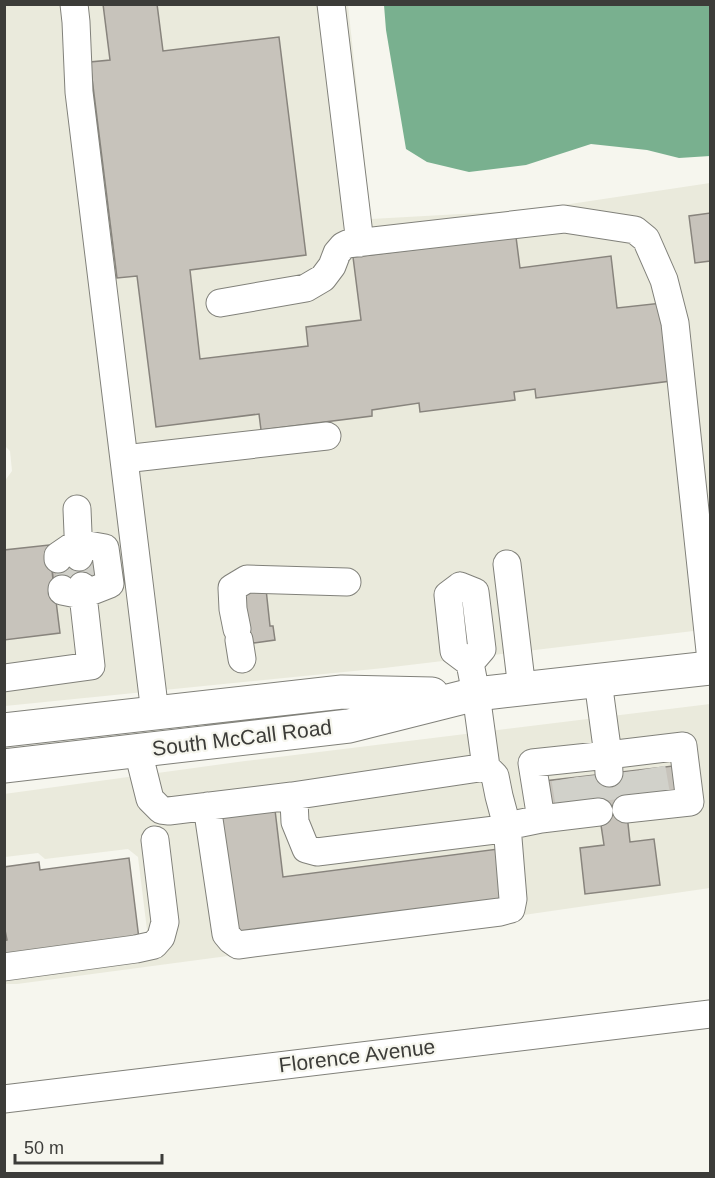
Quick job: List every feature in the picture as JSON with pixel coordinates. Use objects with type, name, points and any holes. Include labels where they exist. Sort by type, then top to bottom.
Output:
[{"type":"main road","name":"South McCall Road","points":[[4,730],[342,692],[476,694],[711,668]]},
{"type":"main road","name":"South McCall Road","points":[[4,766],[349,726],[476,694]]},
{"type":"street","points":[[74,4],[79,92],[155,713]]},
{"type":"street","points":[[331,4],[360,243]]},
{"type":"street","points":[[220,303],[306,288],[323,278],[343,246],[360,243],[564,219],[635,230],[646,238],[664,280],[675,322],[711,651]]},
{"type":"street","points":[[124,459],[327,436]]},
{"type":"street","points":[[4,678],[92,666],[77,589],[110,584],[105,548],[74,555],[77,509]]},
{"type":"street","points":[[507,564],[522,689]]},
{"type":"street","points":[[207,806],[226,934],[238,945],[512,909],[507,826],[495,776],[486,767],[470,663],[454,651],[448,595],[458,578]]},
{"type":"street","points":[[240,643],[233,609],[232,588],[247,579],[347,582]]},
{"type":"street","points":[[598,681],[611,785]]},
{"type":"street","points":[[138,751],[150,799],[160,810],[170,811],[292,796],[486,767]]},
{"type":"street","points":[[541,819],[532,763],[611,785]]},
{"type":"street","points":[[292,796],[295,822],[306,849],[317,852],[503,829],[507,826],[541,819],[611,785]]},
{"type":"street","points":[[4,967],[154,945],[161,937],[165,922],[155,840]]},
{"type":"street","name":"Florence Avenue","points":[[4,1099],[711,1014]]},
{"type":"shaded area","points":[[5,5],[348,5],[371,219],[530,210],[710,183],[710,629],[384,668],[5,706],[4,482],[12,471],[10,451],[5,446]]},
{"type":"shaded area","points":[[384,5],[710,5],[710,156],[679,158],[647,150],[591,144],[526,165],[469,172],[427,162],[406,149]]},
{"type":"shaded area","points":[[710,704],[710,888],[357,939],[5,984],[5,966],[148,938],[138,857],[128,849],[45,859],[38,853],[5,857],[4,794],[245,761]]},
{"type":"building","points":[[103,4],[157,4],[163,51],[279,37],[306,255],[190,270],[200,359],[308,346],[306,327],[361,320],[353,257],[516,237],[520,268],[611,256],[617,308],[662,303],[671,381],[536,398],[535,389],[514,392],[515,400],[420,412],[419,403],[372,410],[372,416],[261,430],[259,414],[156,427],[137,276],[117,278],[90,62],[110,60]]},
{"type":"building","points":[[710,213],[710,261],[695,263],[689,216]]},
{"type":"building","points":[[49,545],[60,633],[4,640],[4,550]]},
{"type":"building","points":[[96,555],[100,584],[54,590],[51,560]]},
{"type":"building","points":[[266,589],[270,626],[273,626],[275,640],[246,644],[239,592]]},
{"type":"building","points":[[673,766],[676,790],[625,796],[630,842],[654,839],[660,885],[585,894],[580,848],[604,845],[599,812],[547,806],[544,781]]},
{"type":"building","points":[[275,810],[283,877],[498,849],[504,901],[237,936],[222,817]]},
{"type":"building","points":[[129,858],[139,939],[4,956],[4,941],[7,940],[4,925],[4,867],[39,862],[40,870]]},
{"type":"tunnel","points":[[87,556],[90,586]]},
{"type":"tunnel","points":[[68,558],[71,588]]},
{"type":"tunnel","points":[[652,768],[656,792]]},
{"type":"tunnel","points":[[633,771],[636,795]]},
{"type":"tunnel","points":[[609,773],[614,811]]},
{"type":"tunnel","points":[[587,776],[590,801]]},
{"type":"tunnel","points":[[565,779],[569,804]]}]
